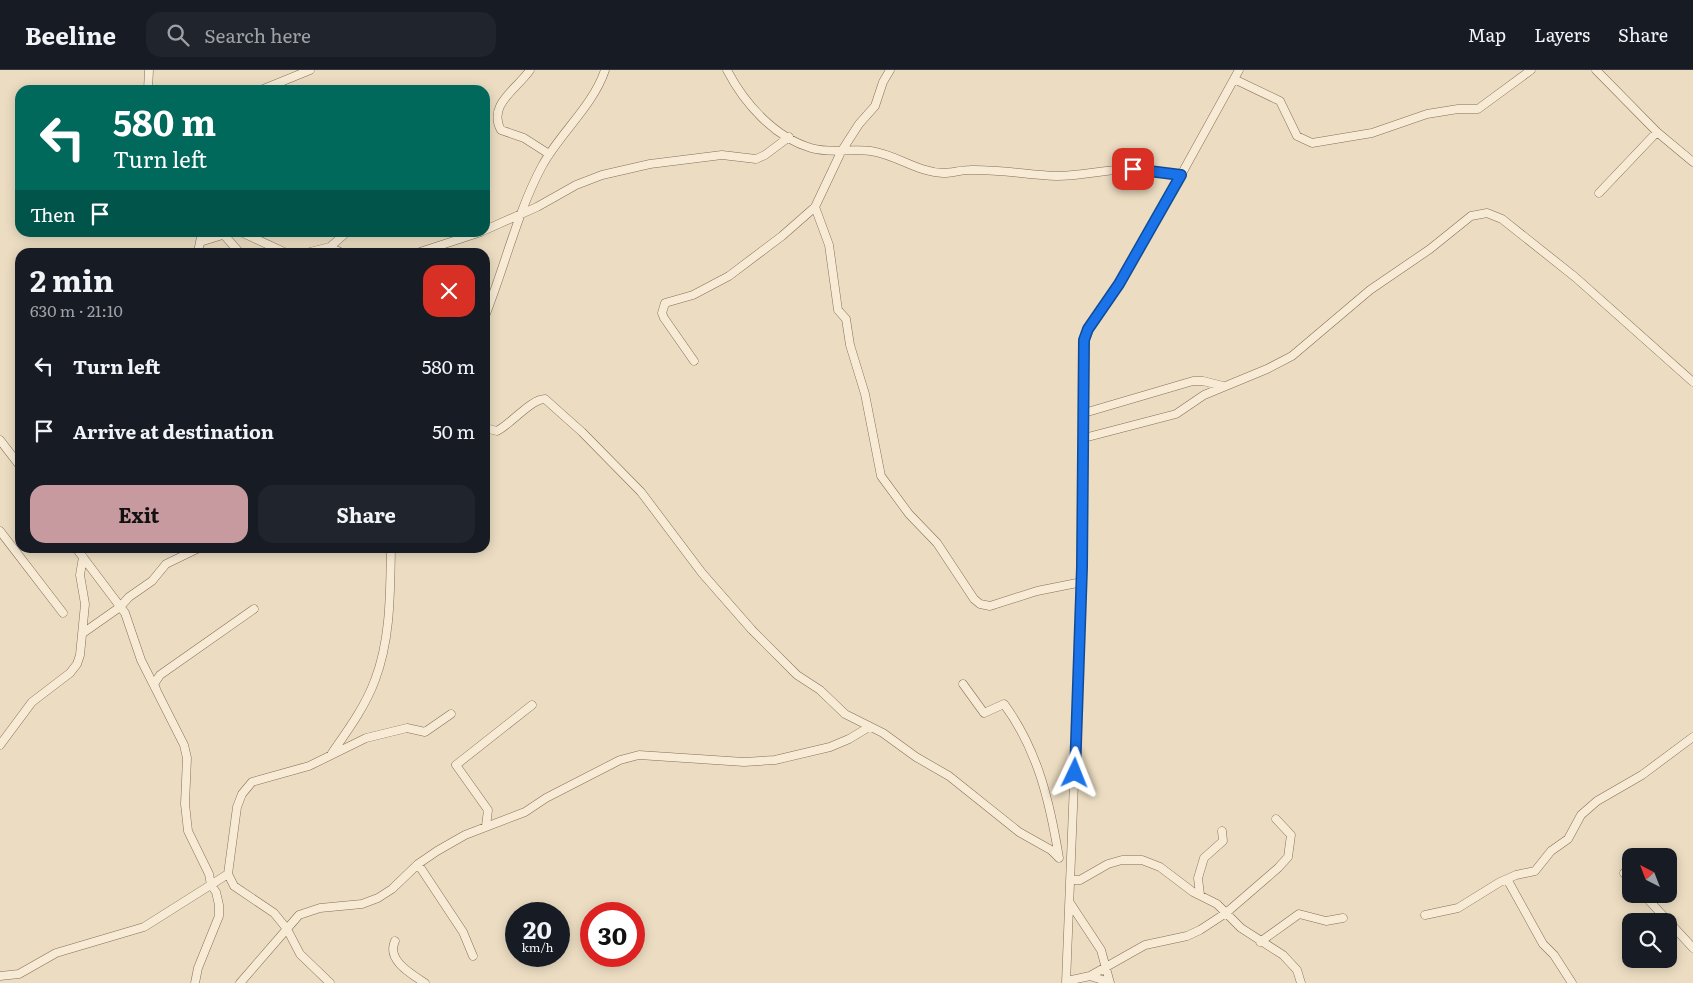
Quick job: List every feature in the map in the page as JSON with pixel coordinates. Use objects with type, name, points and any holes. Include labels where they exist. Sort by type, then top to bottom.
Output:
[{"type":"street","points":[[148,85],[149,70]]},
{"type":"street","points":[[273,85],[310,70]]},
{"type":"street","points":[[530,70],[496,112],[496,122],[501,130],[524,138],[549,154]]},
{"type":"street","points":[[490,302],[532,186],[549,154],[596,89],[605,70]]},
{"type":"street","points":[[727,70],[749,106],[789,137],[812,148],[841,152],[851,149],[871,151],[891,155],[922,170],[944,173],[969,170],[1059,176],[1133,169],[1181,175]]},
{"type":"street","points":[[694,361],[664,318],[662,313],[664,304],[693,295],[729,276],[782,236],[815,207],[841,152],[859,124],[875,106],[883,82],[890,70]]},
{"type":"street","points":[[1239,70],[1119,284],[1088,329],[1082,356],[1084,413],[1082,582],[1069,876],[1070,903],[1066,942],[1067,982],[1090,976],[1145,945],[1187,936],[1226,913],[1271,875],[1288,857],[1291,836],[1276,819]]},
{"type":"street","points":[[1234,79],[1280,101],[1297,136],[1312,143],[1372,132],[1427,114],[1458,109],[1478,109],[1531,70]]},
{"type":"street","points":[[1596,70],[1657,132],[1693,162]]},
{"type":"street","points":[[1599,193],[1657,132]]},
{"type":"street","points":[[490,228],[522,214],[576,185],[602,175],[650,164],[722,155],[756,158],[765,155],[789,137]]},
{"type":"street","points":[[815,207],[829,245],[838,310],[846,319],[850,345],[865,394],[881,476],[890,489],[909,514],[937,543],[974,599],[980,604],[990,606],[1037,591],[1082,582]]},
{"type":"street","points":[[1084,438],[1176,414],[1204,395],[1267,369],[1292,356],[1370,290],[1430,249],[1471,216],[1487,213],[1502,219],[1575,277],[1693,382]]},
{"type":"street","points":[[199,248],[201,237]]},
{"type":"street","points":[[200,242],[218,237]]},
{"type":"street","points":[[230,237],[237,248]]},
{"type":"street","points":[[252,237],[275,248]]},
{"type":"street","points":[[326,248],[330,247],[341,237]]},
{"type":"street","points":[[432,248],[466,237]]},
{"type":"street","points":[[1084,413],[1193,382],[1204,381],[1223,386]]},
{"type":"street","points":[[490,429],[497,431],[509,425],[533,403],[541,399],[548,402],[641,492],[702,573],[786,665],[820,690],[845,714],[883,733],[949,776],[1019,832],[1051,850],[1059,858],[1069,876],[1080,880],[1108,864],[1122,860],[1142,860],[1160,867],[1200,895],[1217,904],[1241,928],[1283,956],[1296,970],[1301,983]]},
{"type":"street","points":[[0,440],[15,460]]},
{"type":"street","points":[[0,531],[15,551]]},
{"type":"street","points":[[17,553],[63,614]]},
{"type":"street","points":[[80,553],[120,607],[133,630],[141,660],[184,745],[187,768],[186,818],[188,831],[210,874],[211,885],[216,892],[219,916],[198,968],[195,983]]},
{"type":"street","points":[[83,632],[120,607],[129,597],[152,581],[166,564],[189,553]]},
{"type":"street","points":[[330,757],[357,717],[375,681],[392,590],[391,553]]},
{"type":"street","points":[[0,745],[32,702],[70,673],[77,664],[83,632],[85,604],[80,575],[83,557]]},
{"type":"street","points":[[157,693],[154,684],[160,675],[254,610]]},
{"type":"street","points":[[963,684],[984,713],[1004,704],[1015,718],[1042,776],[1059,858]]},
{"type":"street","points":[[486,826],[488,810],[456,765],[532,705]]},
{"type":"street","points":[[330,983],[300,954],[287,929],[274,914],[234,886],[228,874],[237,808],[245,788],[252,782],[309,766],[330,757],[350,744],[407,728],[425,732],[451,714]]},
{"type":"street","points":[[240,983],[299,915],[310,910],[362,904],[378,898],[392,889],[418,864],[437,850],[486,826],[526,812],[546,798],[620,760],[639,755],[744,762],[775,760],[830,746],[849,739],[869,727]]},
{"type":"street","points":[[1425,915],[1458,908],[1507,879],[1535,871],[1551,852],[1568,839],[1581,815],[1597,801],[1642,776],[1693,737]]},
{"type":"street","points":[[1200,895],[1198,878],[1204,858],[1223,841],[1222,830]]},
{"type":"street","points":[[418,864],[463,932],[473,956]]},
{"type":"street","points":[[0,976],[19,974],[56,953],[144,927],[228,874]]},
{"type":"street","points":[[1507,879],[1542,944],[1554,955],[1572,983]]},
{"type":"street","points":[[1070,903],[1101,950],[1110,983],[1090,976]]},
{"type":"street","points":[[1651,903],[1660,913]]},
{"type":"street","points":[[1260,942],[1299,914],[1326,921],[1343,918]]},
{"type":"street","points":[[1677,931],[1693,948]]},
{"type":"street","points":[[395,941],[392,947],[398,961],[425,983]]},
{"type":"street","points":[[198,968],[201,983]]},
{"type":"route","points":[[1075,773],[1083,522],[1084,396],[1082,356],[1084,340],[1088,329],[1119,284],[1181,175],[1133,169]]}]
